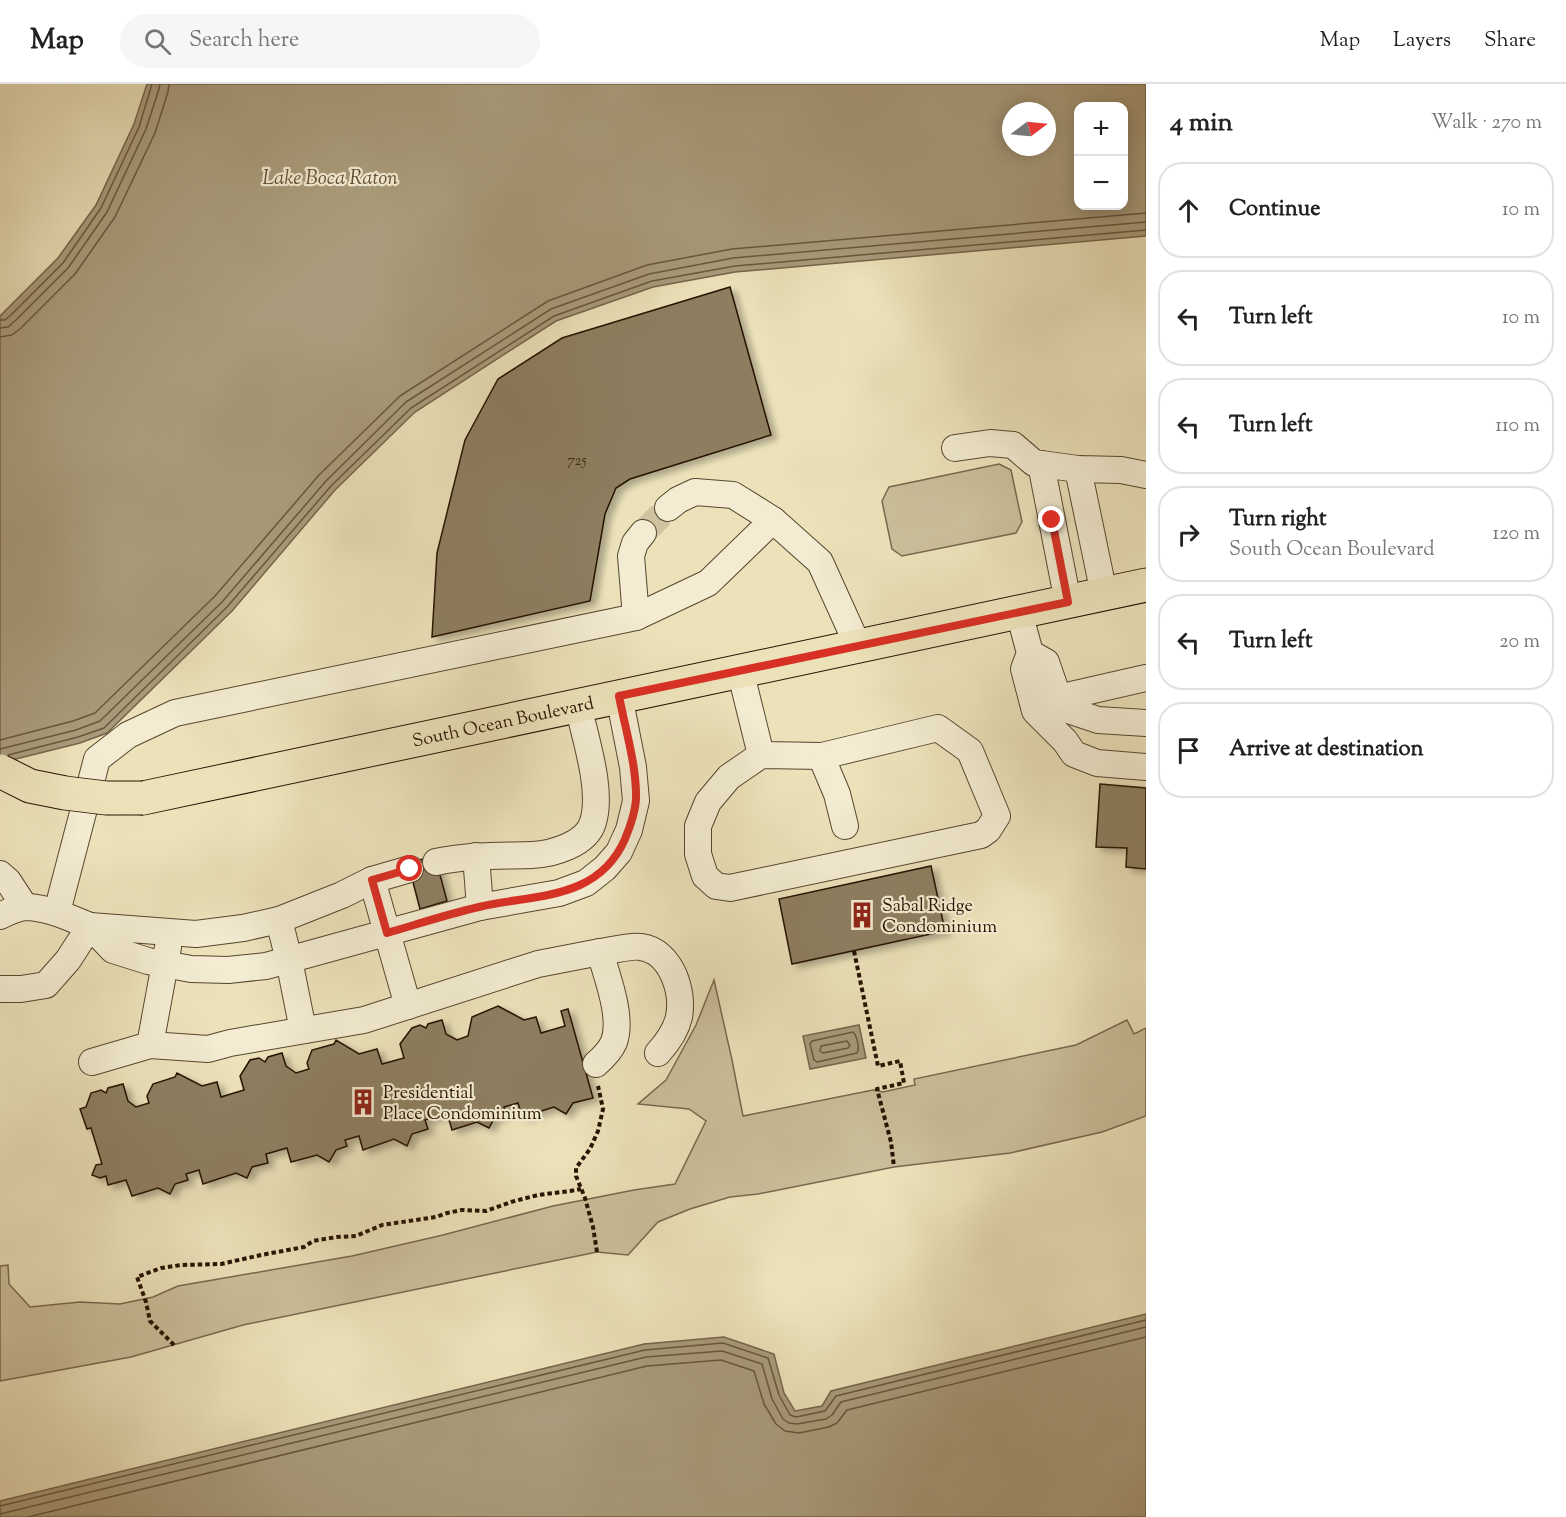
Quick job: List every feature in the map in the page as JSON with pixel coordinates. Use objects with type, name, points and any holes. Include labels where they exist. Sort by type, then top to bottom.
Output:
[{"type":"main road","name":"South Ocean Boulevard","points":[[0,771],[30,786],[65,793],[106,798],[143,798],[1146,585]]},
{"type":"lane","points":[[955,448],[990,443],[1013,445],[1034,463],[1078,469],[1121,470],[1146,475]]},
{"type":"lane","points":[[1041,464],[1068,602]]},
{"type":"lane","points":[[1078,469],[1104,594]]},
{"type":"lane","points":[[668,508],[695,492],[733,495],[773,520],[820,562],[858,646]]},
{"type":"lane","points":[[57,912],[97,759],[128,735],[175,713],[636,617],[708,583],[773,520]]},
{"type":"lane","points":[[636,617],[631,556],[635,543],[643,533]]},
{"type":"lane","points":[[1019,612],[1030,652],[1024,669],[1035,711],[1065,741],[1074,754],[1097,763],[1146,767]]},
{"type":"lane","points":[[1030,652],[1046,662],[1063,703],[1073,718],[1095,733],[1146,737]]},
{"type":"lane","points":[[741,670],[761,756]]},
{"type":"lane","points":[[1033,704],[1063,703],[1146,678]]},
{"type":"lane","points":[[90,926],[113,950],[148,961],[191,969],[228,970],[266,966],[480,907],[559,893],[586,883],[605,868],[619,852],[629,830],[636,801],[633,767],[619,696]]},
{"type":"lane","points":[[1063,703],[1098,720],[1146,723]]},
{"type":"lane","points":[[436,862],[476,856],[534,855],[557,851],[578,843],[593,825],[596,805],[594,777],[578,705]]},
{"type":"lane","points":[[938,728],[970,751],[997,816],[981,836],[730,888],[716,886],[705,876],[698,854],[698,826],[708,802],[729,777],[761,756],[821,756],[938,728]]},
{"type":"lane","points":[[1065,741],[1087,746],[1146,750]]},
{"type":"lane","points":[[821,756],[837,794],[845,826]]},
{"type":"lane","points":[[476,856],[480,907]]},
{"type":"lane","points":[[0,916],[26,907],[57,912],[90,926],[196,934],[243,928],[279,920],[310,909],[372,880],[410,869]]},
{"type":"lane","points":[[0,874],[8,881],[26,907]]},
{"type":"lane","points":[[372,880],[408,1006]]},
{"type":"lane","points":[[279,920],[303,1030]]},
{"type":"lane","points":[[0,989],[21,989],[46,985],[68,960],[90,926]]},
{"type":"lane","points":[[150,1045],[171,932]]},
{"type":"lane","points":[[92,1062],[150,1045],[208,1049],[230,1043],[364,1020],[538,964],[640,946],[653,950],[667,963],[675,979],[680,1000],[678,1019],[666,1044],[658,1053]]},
{"type":"lane","points":[[596,1064],[608,1054],[615,1041],[617,1025],[614,1004],[600,952]]},
{"type":"path","points":[[854,951],[878,1066],[900,1061],[904,1083],[877,1089],[891,1143],[894,1167]]},
{"type":"path","points":[[596,1064],[597,1083],[603,1109],[598,1131],[590,1149],[576,1168],[576,1176],[593,1227],[597,1252]]},
{"type":"path","points":[[174,1345],[150,1321],[137,1277],[161,1268],[221,1264],[304,1247],[313,1242],[337,1237],[356,1236],[382,1225],[436,1218],[462,1210],[486,1211],[538,1195],[581,1188]]},
{"type":"shaded area","points":[[999,464],[1011,470],[1022,522],[1016,533],[902,556],[892,549],[882,501],[889,487]]},
{"type":"shaded area","points":[[714,980],[743,1116],[873,1090],[883,1092],[915,1085],[914,1079],[1076,1045],[1127,1020],[1134,1034],[1146,1028],[1146,1116],[1102,1132],[1010,1153],[894,1167],[758,1194],[730,1197],[658,1222],[628,1255],[597,1252],[243,1325],[131,1357],[0,1381],[0,1266],[8,1265],[9,1284],[30,1307],[80,1302],[120,1304],[153,1297],[178,1286],[352,1256],[553,1206],[675,1184],[706,1121],[689,1109],[638,1104],[666,1080],[696,1025]]},
{"type":"water","name":"Lake Boca Raton","points":[[147,84],[1146,84],[1146,236],[735,272],[653,287],[556,321],[415,412],[335,490],[232,611],[107,733],[80,743],[0,763],[0,316],[58,258],[96,205],[134,124]]},
{"type":"water","points":[[859,1025],[866,1058],[810,1069],[803,1036]]},
{"type":"water","points":[[1146,1314],[1146,1517],[0,1517],[0,1501],[644,1344],[724,1337],[774,1354],[784,1393],[795,1411],[822,1406],[831,1391]]},
{"type":"building","points":[[730,287],[771,435],[630,479],[616,488],[605,514],[590,601],[432,637],[437,553],[465,440],[498,379],[562,338]]},
{"type":"building","points":[[1100,784],[1146,788],[1146,869],[1126,867],[1127,848],[1096,847]]},
{"type":"building","points":[[435,856],[447,901],[420,909],[408,863]]},
{"type":"building","name":"Sabal Ridge Condominium","points":[[931,866],[945,931],[792,964],[779,899]]},
{"type":"building","name":"Presidential Place Condominium","points":[[498,1006],[524,1020],[536,1017],[541,1033],[565,1026],[561,1011],[568,1009],[593,1098],[573,1103],[566,1114],[554,1107],[522,1117],[518,1103],[504,1107],[506,1114],[495,1117],[489,1128],[477,1122],[452,1130],[447,1113],[425,1120],[428,1129],[412,1134],[407,1146],[394,1139],[363,1150],[359,1136],[345,1140],[347,1146],[336,1150],[329,1162],[317,1155],[291,1162],[287,1148],[266,1154],[268,1163],[252,1167],[247,1178],[236,1173],[203,1184],[199,1170],[186,1174],[188,1180],[175,1184],[170,1194],[158,1188],[132,1196],[126,1180],[108,1185],[106,1176],[100,1178],[92,1175],[96,1165],[102,1164],[91,1128],[87,1129],[80,1109],[86,1107],[91,1093],[101,1090],[106,1093],[108,1088],[123,1084],[128,1101],[136,1107],[149,1103],[147,1096],[153,1084],[175,1077],[177,1073],[202,1086],[217,1082],[221,1097],[244,1090],[240,1076],[250,1060],[259,1058],[265,1062],[268,1057],[282,1053],[286,1066],[296,1073],[309,1069],[307,1063],[312,1050],[334,1044],[336,1040],[359,1054],[377,1049],[382,1064],[404,1058],[400,1044],[412,1028],[420,1025],[426,1028],[428,1024],[442,1020],[446,1034],[457,1040],[468,1036],[472,1017]]},
{"type":"tunnel","points":[[643,533],[668,508]]},
{"type":"place","name":"Sabal Ridge Condominium","points":[[862,915]]},
{"type":"place","name":"Presidential Place Condominium","points":[[363,1102]]},
{"type":"route","points":[[410,869],[372,880],[387,933],[480,907],[559,893],[586,883],[605,868],[619,852],[629,830],[636,801],[633,767],[619,696],[1068,602],[1052,520]]}]
